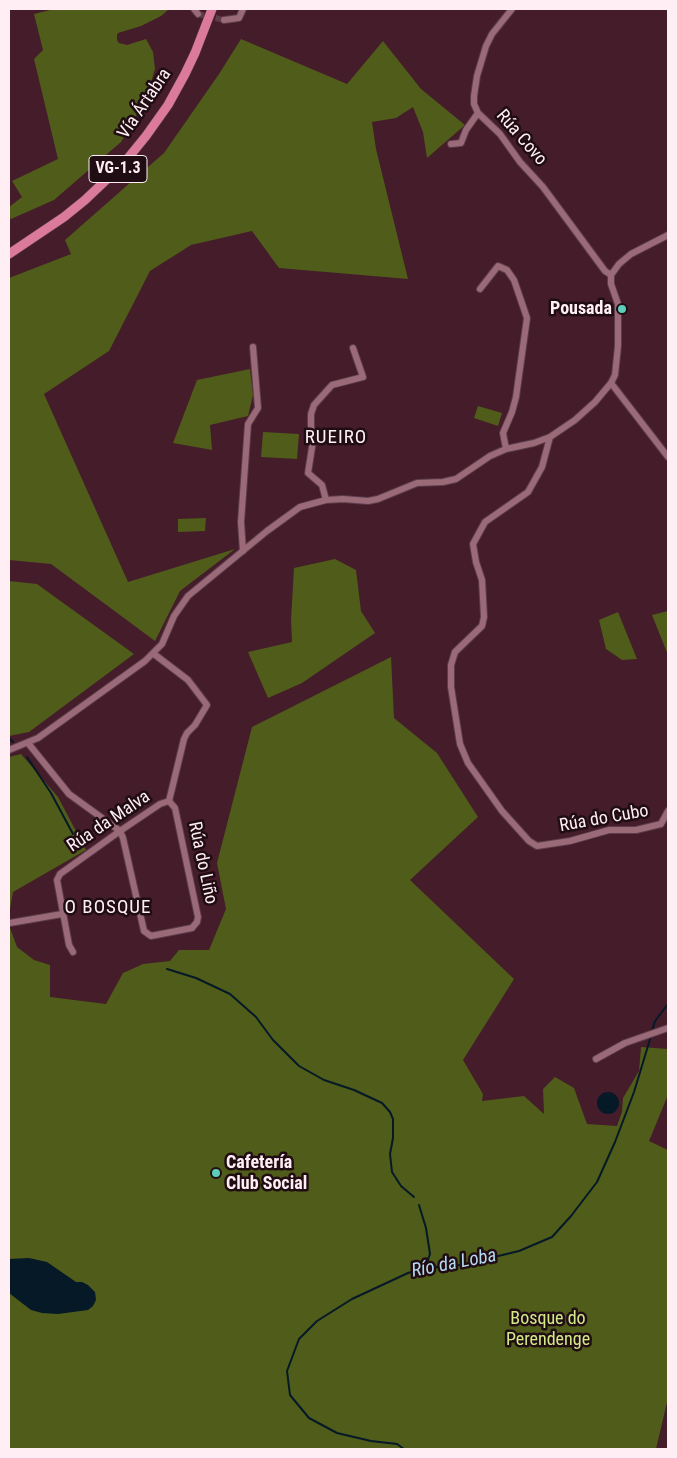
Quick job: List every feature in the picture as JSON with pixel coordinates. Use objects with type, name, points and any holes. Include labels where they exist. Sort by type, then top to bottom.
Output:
[{"type":"highway","name":"Vía Ártabra","points":[[9,254],[64,217],[124,163],[168,105],[195,53],[212,9]]},
{"type":"highway","name":"VG-1.3","points":[[195,53],[218,9]]},
{"type":"street","points":[[224,20],[239,18],[243,9]]},
{"type":"street","name":"Rúa Covo","points":[[512,9],[492,34],[486,46],[477,76],[474,96],[478,113],[500,134],[520,162],[543,187],[605,271],[611,275]]},
{"type":"street","points":[[451,144],[460,143],[466,130],[478,113]]},
{"type":"street","points":[[9,750],[28,743],[64,721],[154,654],[162,644],[174,616],[188,596],[267,531],[300,507],[326,500],[368,501],[385,497],[417,483],[443,482],[456,479],[490,456],[506,449],[534,443],[550,437],[582,414],[611,383],[617,367],[618,304],[611,284],[611,275],[619,264],[631,254],[668,235]]},
{"type":"street","points":[[480,289],[498,266],[507,270],[514,280],[527,318],[516,397],[503,433],[506,449]]},
{"type":"street","points":[[243,551],[241,522],[248,424],[258,408],[253,347]]},
{"type":"street","points":[[326,500],[322,485],[308,473],[313,441],[311,414],[314,405],[332,386],[363,377],[353,348]]},
{"type":"street","points":[[611,383],[668,457]]},
{"type":"street","name":"Rúa do Cubo","points":[[550,437],[542,467],[528,492],[486,522],[473,544],[482,580],[484,617],[482,626],[455,652],[451,665],[451,687],[460,744],[468,763],[502,811],[529,841],[537,846],[570,841],[609,830],[636,830],[661,824],[668,811]]},
{"type":"street","name":"Rúa da Malva","points":[[73,952],[68,945],[56,880],[60,874],[120,831],[160,804],[169,801],[184,739],[207,705],[188,680],[154,654]]},
{"type":"street","points":[[28,743],[69,794],[120,831]]},
{"type":"street","name":"Rúa do Liño","points":[[120,831],[144,931],[151,936],[192,928],[197,922],[198,917],[175,808],[169,801]]},
{"type":"street","points":[[10,923],[62,914]]},
{"type":"street","points":[[596,1059],[625,1042],[668,1028]]},
{"type":"green space","points":[[54,9],[169,9],[161,16],[141,26],[118,33],[117,35],[119,43],[127,45],[146,39],[153,52],[155,69],[146,99],[121,142],[54,200],[11,219],[9,218],[9,207],[22,197],[12,181],[58,159],[34,59],[43,50],[34,14]]},
{"type":"green space","points":[[241,39],[347,84],[383,41],[421,89],[465,125],[427,158],[423,132],[413,107],[396,118],[372,122],[376,149],[408,279],[279,268],[252,231],[191,245],[150,271],[109,351],[44,394],[128,582],[235,549],[180,591],[155,641],[51,564],[9,560],[9,278],[71,254],[65,240],[164,153]]},
{"type":"green space","points":[[250,369],[253,395],[248,416],[210,425],[212,450],[173,443],[197,380]]},
{"type":"green space","points":[[478,406],[502,413],[498,426],[474,418]]},
{"type":"green space","points":[[263,432],[299,434],[297,459],[261,457]]},
{"type":"green space","points":[[206,518],[205,531],[178,532],[178,519]]},
{"type":"green space","points":[[335,559],[356,570],[361,611],[375,633],[302,683],[268,698],[248,652],[292,642],[291,620],[294,568]]},
{"type":"green space","points":[[9,581],[37,584],[134,654],[29,732],[9,736]]},
{"type":"green space","points":[[668,611],[668,655],[652,615]]},
{"type":"green space","points":[[618,612],[637,659],[622,660],[606,649],[599,620]]},
{"type":"green space","name":"Bosque do Perendenge","points":[[391,657],[394,718],[437,753],[478,817],[410,880],[514,979],[463,1060],[483,1094],[482,1101],[524,1096],[544,1114],[543,1089],[555,1077],[574,1088],[587,1124],[617,1126],[622,1112],[623,1098],[639,1071],[641,1047],[668,1049],[668,1095],[649,1141],[668,1150],[668,1398],[656,1449],[9,1449],[9,925],[17,947],[34,960],[50,965],[50,997],[106,1004],[123,973],[143,964],[170,961],[179,950],[209,950],[226,909],[217,863],[252,727]]},
{"type":"green space","points":[[21,754],[58,797],[86,850],[13,892],[9,915],[9,757]]},
{"type":"water","points":[[604,1092],[612,1092],[619,1099],[619,1107],[612,1114],[604,1114],[597,1107],[597,1099]]},
{"type":"water","points":[[29,1258],[47,1262],[76,1282],[88,1285],[95,1292],[96,1300],[93,1306],[88,1310],[58,1314],[31,1310],[9,1293],[9,1259]]},
{"type":"waterway","points":[[9,738],[13,742]]},
{"type":"waterway","points":[[27,757],[51,793],[73,834]]},
{"type":"waterway","points":[[167,969],[196,978],[230,994],[256,1017],[273,1040],[299,1066],[324,1080],[354,1090],[382,1103],[393,1119],[393,1138],[390,1154],[392,1172],[401,1186],[414,1197]]},
{"type":"waterway","name":"Río da Loba","points":[[652,1031],[655,1021],[668,1004]]},
{"type":"waterway","name":"Río da Loba","points":[[404,1449],[397,1444],[371,1441],[337,1433],[309,1418],[290,1395],[287,1371],[299,1339],[317,1321],[352,1299],[408,1273],[425,1268],[461,1265],[519,1251],[552,1237],[597,1182],[634,1092],[651,1036]]},
{"type":"waterway","points":[[419,1205],[426,1228],[430,1254],[425,1268]]},
{"type":"tunnel","points":[[198,14],[224,20]]},
{"type":"place","name":"Pousada","points":[[622,309]]},
{"type":"place","name":"Cafetería Club Social","points":[[216,1173]]},
{"type":"district","name":"RUEIRO","points":[[336,438]]},
{"type":"district","name":"O BOSQUE","points":[[108,908]]}]
